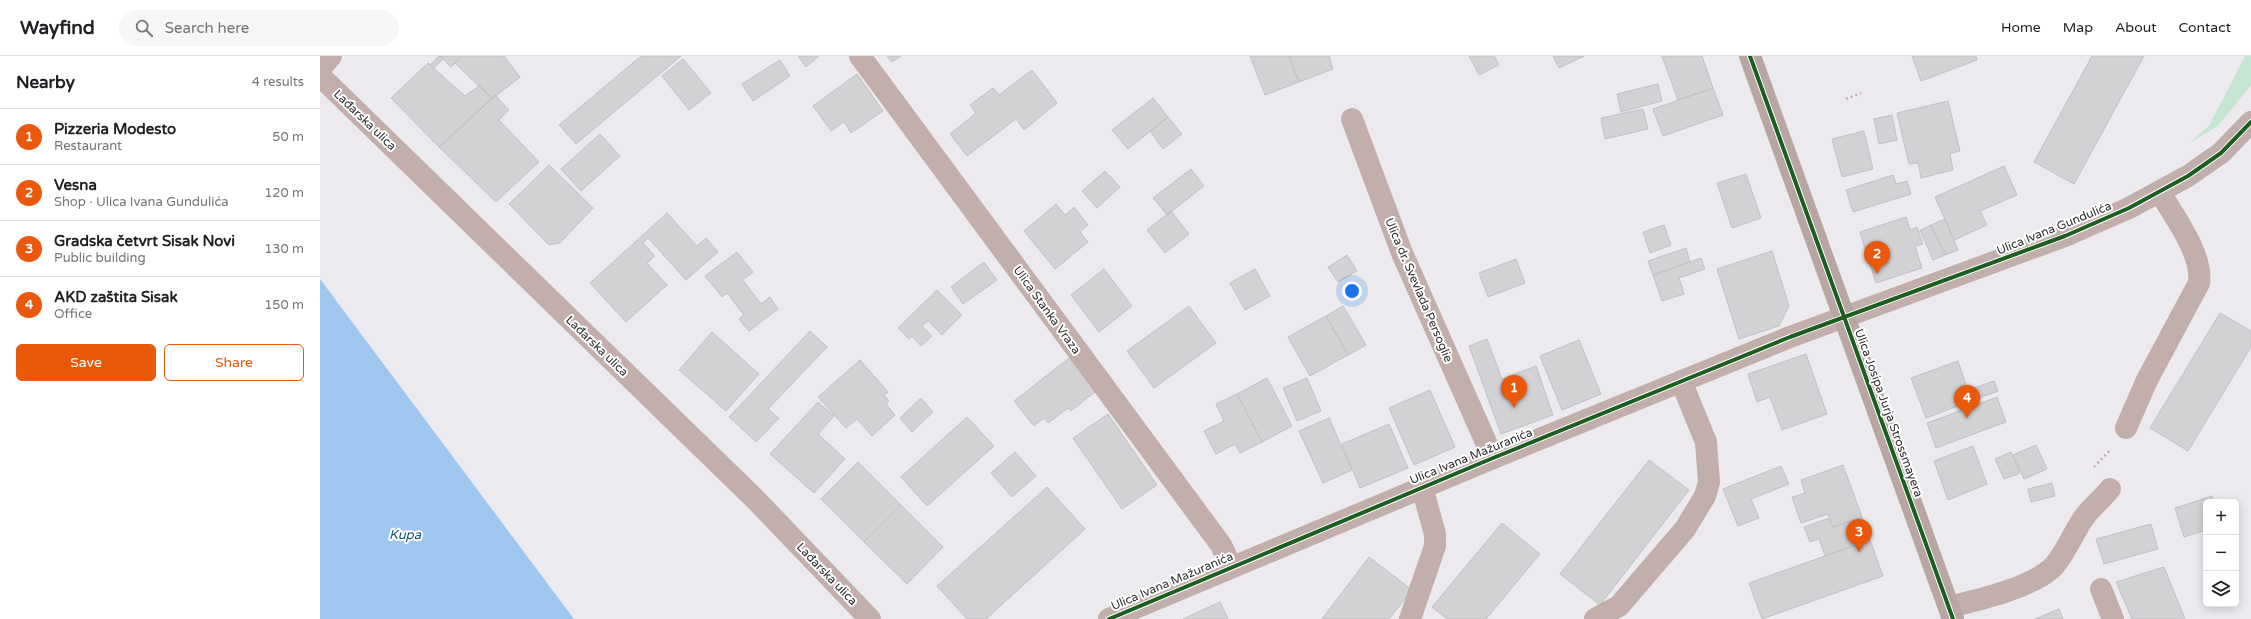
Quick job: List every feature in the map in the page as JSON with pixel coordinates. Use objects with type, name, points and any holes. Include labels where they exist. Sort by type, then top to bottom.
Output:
[{"type":"main road","name":"Ulica Josipa Jurja Strossmayera","points":[[1750,56],[1951,613]]},
{"type":"street","points":[[320,69],[331,56]]},
{"type":"street","name":"Ulica Stanka Vraza","points":[[860,56],[1221,546],[1231,566]]},
{"type":"street","name":"Lađarska ulica","points":[[320,76],[755,499],[870,619]]},
{"type":"street","name":"Ulica dr. Svevlada Persoglie","points":[[1352,119],[1402,253],[1493,458]]},
{"type":"street","name":"Ulica Ivana Gundulića","points":[[1844,318],[2065,236],[2160,192],[2188,176],[2221,153],[2251,122]]},
{"type":"street","points":[[2126,428],[2147,380],[2199,283],[2200,275],[2191,247],[2160,192]]},
{"type":"street","name":"Ulica Ivana Mažuranića","points":[[1108,619],[1231,566],[1681,381],[1790,337],[1844,318]]},
{"type":"street","points":[[1595,619],[1619,606],[1685,528],[1705,496],[1709,482],[1706,442],[1681,381]]},
{"type":"street","points":[[1410,619],[1435,546],[1435,534],[1422,487]]},
{"type":"street","points":[[1951,613],[1984,598],[2030,581],[2045,573],[2058,561],[2084,517],[2110,489]]},
{"type":"street","points":[[2101,589],[2113,619]]},
{"type":"path","points":[[1846,99],[1861,93]]},
{"type":"green space","points":[[2245,56],[2251,56],[2251,85],[2218,126],[2188,144],[2209,126]]},
{"type":"water","name":"Kupa","points":[[320,279],[574,619],[320,619]]},
{"type":"building","points":[[439,56],[443,59],[434,68],[430,65]]},
{"type":"building","points":[[440,56],[462,56],[451,67]]},
{"type":"building","points":[[462,56],[504,56],[520,77],[492,99],[455,63]]},
{"type":"building","points":[[641,56],[681,56],[576,144],[559,125]]},
{"type":"building","points":[[798,56],[819,56],[806,67]]},
{"type":"building","points":[[887,56],[901,56],[892,62]]},
{"type":"building","points":[[1250,56],[1289,56],[1299,82],[1265,95]]},
{"type":"building","points":[[1289,56],[1329,56],[1333,69],[1299,82]]},
{"type":"building","points":[[1469,56],[1494,56],[1499,65],[1479,75]]},
{"type":"building","points":[[1553,56],[1584,56],[1559,68]]},
{"type":"building","points":[[1662,56],[1702,56],[1713,88],[1678,100]]},
{"type":"building","points":[[1912,56],[1976,56],[1977,60],[1921,81]]},
{"type":"building","points":[[2092,56],[2144,56],[2074,184],[2034,162]]},
{"type":"building","points":[[683,59],[711,93],[689,110],[662,76]]},
{"type":"building","points":[[780,60],[790,76],[753,101],[742,84]]},
{"type":"building","points":[[428,63],[465,96],[480,85],[492,99],[439,147],[391,98]]},
{"type":"building","points":[[1032,70],[1057,103],[1024,130],[1016,119],[967,156],[950,134],[976,113],[970,105],[993,88],[999,95]]},
{"type":"building","points":[[857,74],[883,111],[851,133],[844,122],[831,131],[813,106]]},
{"type":"building","points":[[1658,84],[1662,101],[1621,112],[1617,94]]},
{"type":"building","points":[[1713,88],[1723,115],[1663,136],[1653,109]]},
{"type":"building","points":[[495,95],[509,110],[499,120],[539,162],[496,202],[439,147]]},
{"type":"building","points":[[1153,98],[1168,117],[1128,149],[1112,130]]},
{"type":"building","points":[[1948,101],[1960,151],[1950,154],[1953,170],[1921,178],[1918,163],[1909,164],[1897,113]]},
{"type":"building","points":[[1643,109],[1648,129],[1605,139],[1601,118]]},
{"type":"building","points":[[1892,115],[1897,140],[1879,144],[1874,119]]},
{"type":"building","points":[[1168,117],[1182,134],[1163,149],[1150,131]]},
{"type":"building","points":[[1864,131],[1873,169],[1842,177],[1832,139]]},
{"type":"building","points":[[600,134],[620,156],[581,191],[561,169]]},
{"type":"building","points":[[549,165],[593,208],[560,243],[549,245],[509,204]]},
{"type":"building","points":[[2004,166],[2017,195],[1980,211],[1987,225],[1954,240],[1935,197]]},
{"type":"building","points":[[1191,169],[1204,186],[1167,215],[1153,198]]},
{"type":"building","points":[[1105,171],[1120,187],[1097,208],[1082,191]]},
{"type":"building","points":[[1746,174],[1761,218],[1732,228],[1717,183]]},
{"type":"building","points":[[1893,175],[1896,184],[1907,181],[1911,194],[1853,212],[1846,190]]},
{"type":"building","points":[[1056,204],[1065,215],[1074,207],[1088,225],[1080,232],[1088,242],[1055,269],[1024,231]]},
{"type":"building","points":[[1171,211],[1189,234],[1165,253],[1147,230]]},
{"type":"building","points":[[667,213],[697,246],[706,238],[718,252],[686,280],[648,238],[643,243],[655,256],[647,263],[667,285],[626,322],[590,283]]},
{"type":"building","points":[[1906,217],[1910,230],[1917,227],[1923,244],[1915,246],[1922,268],[1876,283],[1860,232]]},
{"type":"building","points":[[1945,219],[1958,250],[1945,255],[1931,225]]},
{"type":"building","points":[[1664,225],[1671,245],[1650,253],[1643,232]]},
{"type":"building","points":[[1931,225],[1945,255],[1933,260],[1920,230]]},
{"type":"building","points":[[1686,248],[1690,262],[1653,275],[1648,261]]},
{"type":"building","points":[[1772,251],[1789,306],[1779,326],[1739,339],[1717,269]]},
{"type":"building","points":[[737,252],[753,272],[743,280],[761,304],[770,297],[778,309],[749,331],[739,319],[744,315],[727,293],[722,297],[705,276]]},
{"type":"building","points":[[1347,255],[1357,271],[1338,282],[1328,267]]},
{"type":"building","points":[[1701,258],[1705,269],[1679,278],[1684,294],[1662,301],[1653,275]]},
{"type":"building","points":[[1516,259],[1525,283],[1488,297],[1479,273]]},
{"type":"building","points":[[984,262],[997,280],[963,304],[951,287]]},
{"type":"building","points":[[1104,269],[1132,306],[1099,332],[1071,295]]},
{"type":"building","points":[[1255,269],[1270,296],[1245,310],[1230,283]]},
{"type":"building","points":[[937,290],[962,315],[942,335],[928,321],[922,326],[932,336],[921,346],[912,336],[909,339],[898,328]]},
{"type":"building","points":[[1189,306],[1216,343],[1154,388],[1127,351]]},
{"type":"building","points":[[1343,306],[1366,345],[1348,355],[1326,316]]},
{"type":"building","points":[[2220,313],[2251,331],[2251,347],[2188,451],[2150,428]]},
{"type":"building","points":[[1326,316],[1348,355],[1310,376],[1288,337]]},
{"type":"building","points":[[810,331],[827,347],[768,409],[779,418],[756,442],[729,417]]},
{"type":"building","points":[[712,332],[759,374],[726,411],[679,370]]},
{"type":"building","points":[[1487,339],[1502,379],[1536,366],[1553,415],[1501,434],[1469,346]]},
{"type":"building","points":[[1579,340],[1601,394],[1562,410],[1540,356]]},
{"type":"building","points":[[1806,354],[1827,414],[1782,430],[1770,397],[1757,402],[1748,374]]},
{"type":"building","points":[[1069,358],[1096,391],[1071,411],[1068,408],[1048,423],[1044,418],[1034,426],[1014,401]]},
{"type":"building","points":[[860,360],[888,392],[884,395],[889,401],[886,404],[895,415],[872,436],[857,419],[846,428],[818,397]]},
{"type":"building","points":[[1958,361],[1968,390],[1994,381],[1998,391],[1926,418],[1911,378]]},
{"type":"building","points":[[1267,378],[1292,426],[1262,442],[1237,394]]},
{"type":"building","points":[[1307,378],[1321,411],[1297,421],[1283,388]]},
{"type":"building","points":[[1430,390],[1455,447],[1414,465],[1389,408]]},
{"type":"building","points":[[1237,394],[1262,442],[1240,453],[1235,444],[1216,454],[1204,431],[1224,421],[1216,404]]},
{"type":"building","points":[[1997,397],[2006,422],[1936,448],[1927,423]]},
{"type":"building","points":[[921,398],[933,412],[912,432],[900,418]]},
{"type":"building","points":[[818,402],[834,416],[818,434],[845,459],[814,493],[770,454]]},
{"type":"building","points":[[1108,414],[1157,485],[1122,509],[1073,438]]},
{"type":"building","points":[[967,417],[994,446],[927,506],[901,477]]},
{"type":"building","points":[[1329,418],[1352,470],[1323,483],[1299,431]]},
{"type":"building","points":[[1389,424],[1408,468],[1360,488],[1342,444]]},
{"type":"building","points":[[2036,445],[2047,469],[2024,479],[2013,455]]},
{"type":"building","points":[[1973,446],[1987,484],[1948,500],[1934,461]]},
{"type":"building","points":[[1015,452],[1036,476],[1012,497],[991,473]]},
{"type":"building","points":[[2011,452],[2020,473],[2004,479],[1995,459]]},
{"type":"building","points":[[1649,460],[1689,490],[1600,605],[1560,574]]},
{"type":"building","points":[[858,462],[901,505],[864,542],[821,499]]},
{"type":"building","points":[[1843,465],[1862,517],[1833,527],[1828,514],[1801,523],[1792,497],[1805,493],[1801,480]]},
{"type":"building","points":[[1781,466],[1789,484],[1751,499],[1759,518],[1738,526],[1723,489]]},
{"type":"building","points":[[2052,483],[2055,496],[2031,502],[2028,489]]},
{"type":"building","points":[[1047,487],[1085,529],[986,619],[967,619],[937,586]]},
{"type":"building","points":[[2212,496],[2212,499],[2203,499],[2203,531],[2184,537],[2175,508]]},
{"type":"building","points":[[901,505],[943,547],[907,584],[864,542]]},
{"type":"building","points":[[1862,517],[1870,540],[1825,556],[1819,539],[1810,542],[1804,527],[1829,518],[1833,527]]},
{"type":"building","points":[[1502,523],[1540,554],[1486,619],[1447,619],[1432,607]]},
{"type":"building","points":[[2151,524],[2158,549],[2104,564],[2096,539]]},
{"type":"building","points":[[1870,540],[1883,576],[1762,619],[1749,583]]},
{"type":"building","points":[[1369,557],[1412,590],[1389,619],[1322,619]]},
{"type":"building","points":[[2164,567],[2185,619],[2132,619],[2116,582]]},
{"type":"building","points":[[1220,602],[1228,619],[1183,619]]},
{"type":"building","points":[[2059,609],[2063,619],[2035,619]]},
{"type":"cycle path","points":[[1750,56],[1953,619]]},
{"type":"cycle path","points":[[1109,619],[1493,458],[1790,337],[2065,236],[2129,208],[2188,176],[2221,153],[2251,122]]},
{"type":"place","name":"Vesna","points":[[1877,274]]},
{"type":"place","name":"Pizzeria Modesto","points":[[1514,408]]},
{"type":"place","name":"AKD zaštita Sisak","points":[[1967,418]]},
{"type":"place","name":"Gradska četvrt Sisak Novi","points":[[1859,552]]}]
